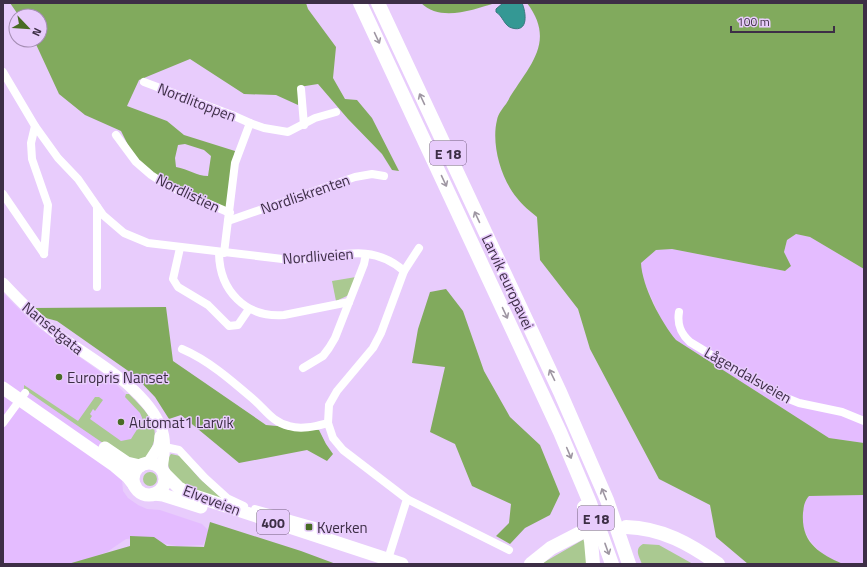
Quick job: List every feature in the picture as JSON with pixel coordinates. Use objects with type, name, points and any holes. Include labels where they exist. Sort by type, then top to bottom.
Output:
[{"type":"highway","name":"Larvik europavei","points":[[360,3],[489,277],[578,473],[612,564]]},
{"type":"highway","name":"Larvik europavei","points":[[378,3],[560,392],[607,500],[629,564]]},
{"type":"highway","name":"400","points":[[3,378],[22,396],[115,466],[128,477],[140,493],[149,495],[154,494]]},
{"type":"highway","name":"400","points":[[3,388],[22,396],[127,463],[144,465],[154,464],[163,471]]},
{"type":"highway","points":[[135,486],[134,475],[144,465]]},
{"type":"highway","points":[[154,494],[163,488],[165,482],[163,471]]},
{"type":"highway","name":"Elveveien","points":[[163,471],[179,488],[192,495],[382,562]]},
{"type":"highway","name":"E 18","points":[[578,473],[591,541],[593,564]]},
{"type":"highway","name":"Elveveien","points":[[154,494],[163,495],[382,562],[402,564]]},
{"type":"highway","name":"E 18","points":[[626,527],[643,528],[670,535],[688,544],[708,560],[718,564]]},
{"type":"highway","name":"E 18","points":[[531,564],[551,548],[584,531]]},
{"type":"main road","name":"Nansetgata","points":[[3,283],[49,328],[126,384],[141,398],[157,420],[162,446],[163,471]]},
{"type":"main road","points":[[144,465],[162,446]]},
{"type":"street","name":"Nordliveien","points":[[3,72],[35,126],[58,158],[78,179],[103,215],[124,233],[148,244],[291,260],[314,259],[344,253],[366,254],[389,259],[404,271]]},
{"type":"street","name":"Nordlitoppen","points":[[144,82],[232,115],[250,124],[284,132],[294,130],[315,118],[336,112]]},
{"type":"street","points":[[301,89],[304,125]]},
{"type":"street","name":"Nordlitoppen","points":[[249,309],[231,292],[222,278],[221,253],[229,217],[235,163],[250,124]]},
{"type":"street","points":[[3,194],[44,254],[48,205],[32,159],[31,143],[35,126]]},
{"type":"street","name":"Nordlistien","points":[[116,135],[136,162],[151,175],[168,186],[229,217]]},
{"type":"street","name":"Nordliskrenten","points":[[229,217],[355,177],[372,174],[384,176]]},
{"type":"street","points":[[97,207],[97,287]]},
{"type":"street","points":[[180,248],[173,279],[178,287],[208,305],[229,326],[238,325],[249,309],[257,313],[275,316],[349,302]]},
{"type":"street","points":[[419,248],[404,271],[373,348],[334,396],[329,405],[328,423],[333,438],[343,450],[407,499],[509,550]]},
{"type":"street","points":[[303,368],[323,356],[335,338],[364,264],[366,254]]},
{"type":"street","name":"Lågendalsveien","points":[[679,312],[678,321],[680,329],[690,342],[774,393],[799,403],[842,412],[864,421]]},
{"type":"street","points":[[182,349],[197,355],[254,400],[271,418],[289,427],[309,428],[328,423]]},
{"type":"street","points":[[3,423],[22,396]]},
{"type":"street","points":[[162,446],[179,450],[205,478],[227,498],[322,528]]},
{"type":"street","points":[[382,562],[407,499]]},
{"type":"shaded area","points":[[10,3],[306,3],[308,9],[336,47],[333,78],[345,99],[357,100],[372,118],[399,171],[392,170],[382,154],[348,119],[318,84],[299,87],[298,105],[276,95],[244,94],[190,59],[139,80],[127,106],[167,121],[184,135],[235,151],[227,210],[156,178],[135,159],[121,131],[85,115],[59,94],[38,48],[48,48],[48,8],[13,8]],"holes":[[[185,144],[204,150],[211,156],[208,176],[200,175],[176,167],[175,158],[178,145]]]},
{"type":"shaded area","points":[[421,3],[495,3],[477,9],[457,13],[447,13],[429,9]]},
{"type":"shaded area","points":[[503,3],[522,3],[525,11],[524,25],[517,29],[509,27],[505,23],[496,12],[496,9]]},
{"type":"shaded area","points":[[527,3],[864,3],[864,269],[810,237],[796,234],[787,240],[784,252],[791,266],[785,271],[672,249],[656,250],[641,263],[645,282],[653,303],[664,324],[676,340],[829,438],[864,443],[864,495],[809,496],[804,506],[803,523],[808,539],[813,546],[826,556],[843,564],[748,564],[716,537],[710,505],[659,479],[590,349],[578,309],[540,260],[537,217],[521,203],[511,190],[499,161],[495,140],[495,129],[498,118],[530,67],[536,55],[539,43],[540,31],[536,18]]},
{"type":"shaded area","points":[[796,234],[810,237],[864,269],[864,443],[829,438],[675,340],[665,328],[641,275],[641,263],[656,250],[672,249],[785,271],[790,266],[784,252],[787,239]]},
{"type":"shaded area","points":[[356,277],[349,295],[336,301],[332,281]]},
{"type":"shaded area","points":[[446,289],[463,311],[484,371],[510,417],[540,445],[560,494],[550,515],[525,528],[510,544],[496,536],[509,523],[511,504],[472,486],[455,444],[430,432],[445,367],[412,363],[418,329],[430,292]]},
{"type":"shaded area","points":[[3,293],[36,326],[113,381],[149,418],[122,479],[123,491],[128,498],[147,509],[160,510],[202,524],[208,530],[208,534],[203,545],[177,546],[137,538],[126,539],[107,552],[72,564],[3,564]]},
{"type":"shaded area","points":[[166,307],[173,361],[266,425],[319,430],[333,454],[327,461],[307,450],[239,463],[181,415],[169,419],[155,397],[134,375],[57,321],[42,317],[32,308]]},
{"type":"shaded area","points":[[24,385],[78,421],[95,397],[99,397],[103,400],[95,411],[93,409],[90,414],[92,416],[90,419],[121,441],[131,439],[143,420],[140,413],[125,397],[126,394],[129,394],[141,406],[154,427],[154,442],[150,451],[146,457],[139,461],[116,452],[24,389]]},
{"type":"shaded area","points":[[171,454],[180,456],[200,479],[223,499],[194,490],[181,484],[171,472],[169,467],[168,463]]},
{"type":"shaded area","points":[[150,472],[155,474],[157,479],[155,484],[150,486],[145,484],[143,479],[145,474]]},
{"type":"shaded area","points":[[864,495],[864,564],[843,564],[822,554],[811,542],[802,527],[804,502],[809,496]]},
{"type":"shaded area","points":[[210,522],[301,551],[336,564],[68,564],[130,546],[130,536],[154,537],[167,546],[204,547]]},
{"type":"shaded area","points":[[586,538],[587,564],[541,564]]},
{"type":"shaded area","points":[[643,544],[659,545],[693,564],[642,564],[638,550]]},
{"type":"place","name":"Europris Nanset","points":[[59,377]]},
{"type":"place","name":"Automat1 Larvik","points":[[121,422]]},
{"type":"place","name":"Kverken","points":[[309,527]]}]
